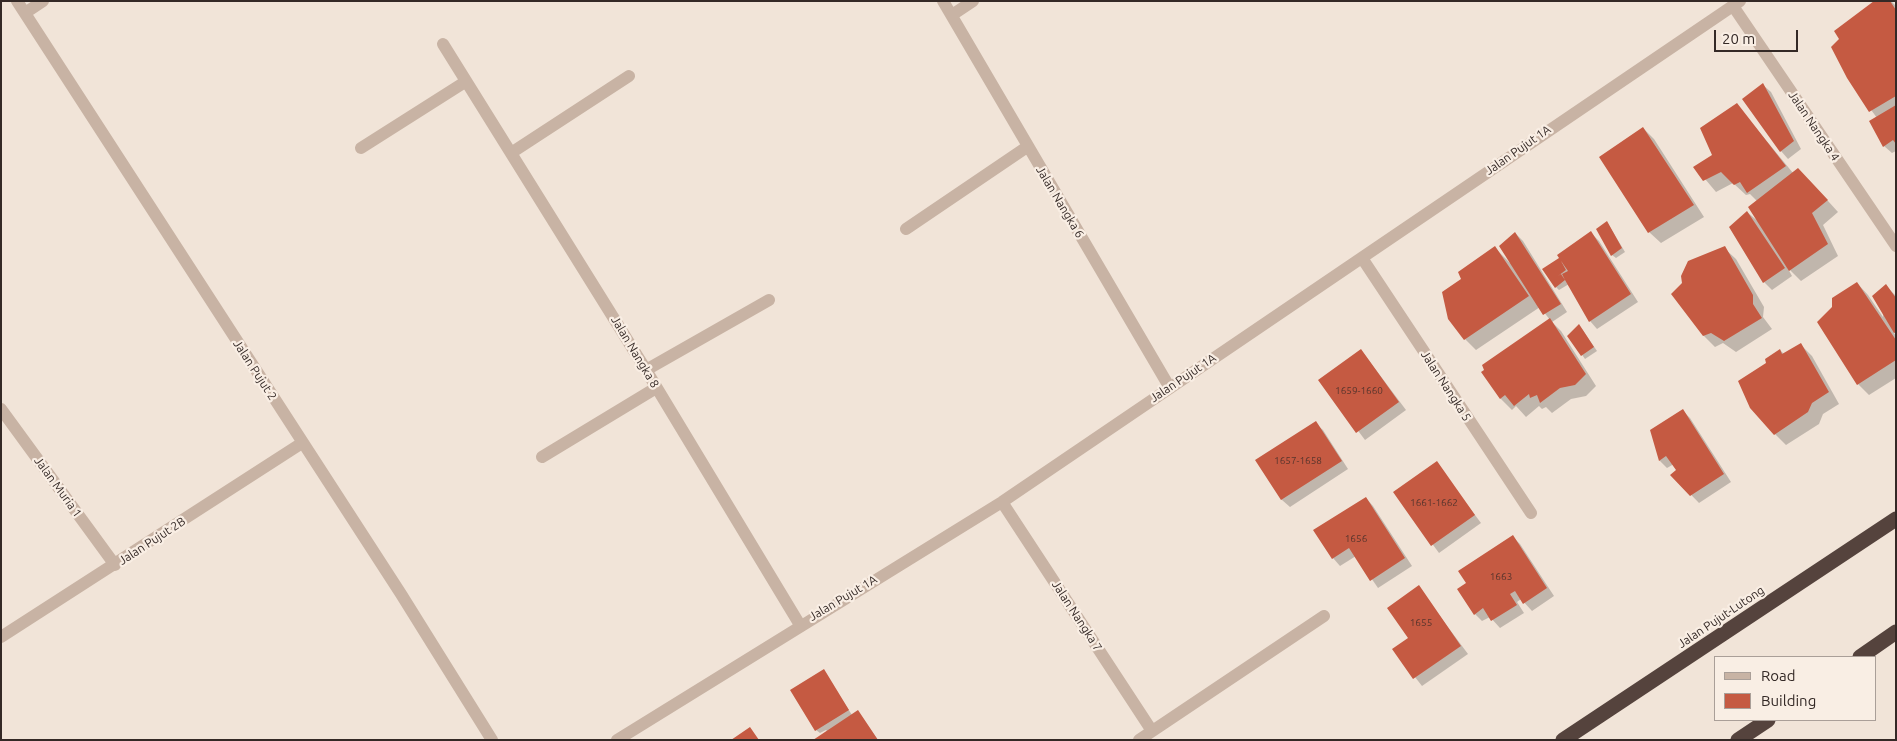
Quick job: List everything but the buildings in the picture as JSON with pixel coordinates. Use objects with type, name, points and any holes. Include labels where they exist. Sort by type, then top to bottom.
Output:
[{"type":"highway","name":"Jalan Pujut-Lutong","points":[[1563,740],[1896,519]]},
{"type":"highway","points":[[1861,656],[1896,632]]},
{"type":"highway","points":[[1738,740],[1766,721]]},
{"type":"street","name":"Jalan Pujut 2","points":[[18,1],[401,594],[492,740]]},
{"type":"street","points":[[24,13],[43,1]]},
{"type":"street","name":"Jalan Nangka 6","points":[[943,1],[1170,388]]},
{"type":"street","points":[[952,15],[973,1]]},
{"type":"street","name":"Jalan Nangka 4","points":[[1736,4],[1896,246]]},
{"type":"street","name":"Jalan Pujut 1A","points":[[617,740],[800,625],[1002,502],[1541,134],[1736,4]]},
{"type":"street","name":"Jalan Nangka 8","points":[[443,44],[646,370],[800,625]]},
{"type":"street","points":[[510,153],[629,76]]},
{"type":"street","points":[[361,148],[465,82]]},
{"type":"street","points":[[906,229],[1027,147]]},
{"type":"street","name":"Jalan Nangka 5","points":[[1362,258],[1531,512]]},
{"type":"street","points":[[646,370],[769,300]]},
{"type":"street","points":[[542,458],[656,388]]},
{"type":"street","name":"Jalan Muria 1","points":[[1,409],[115,566]]},
{"type":"street","name":"Jalan Pujut 2B","points":[[1,637],[115,566],[302,443]]},
{"type":"street","name":"Jalan Nangka 7","points":[[1002,502],[1152,731]]},
{"type":"street","points":[[1139,740],[1324,616]]}]
